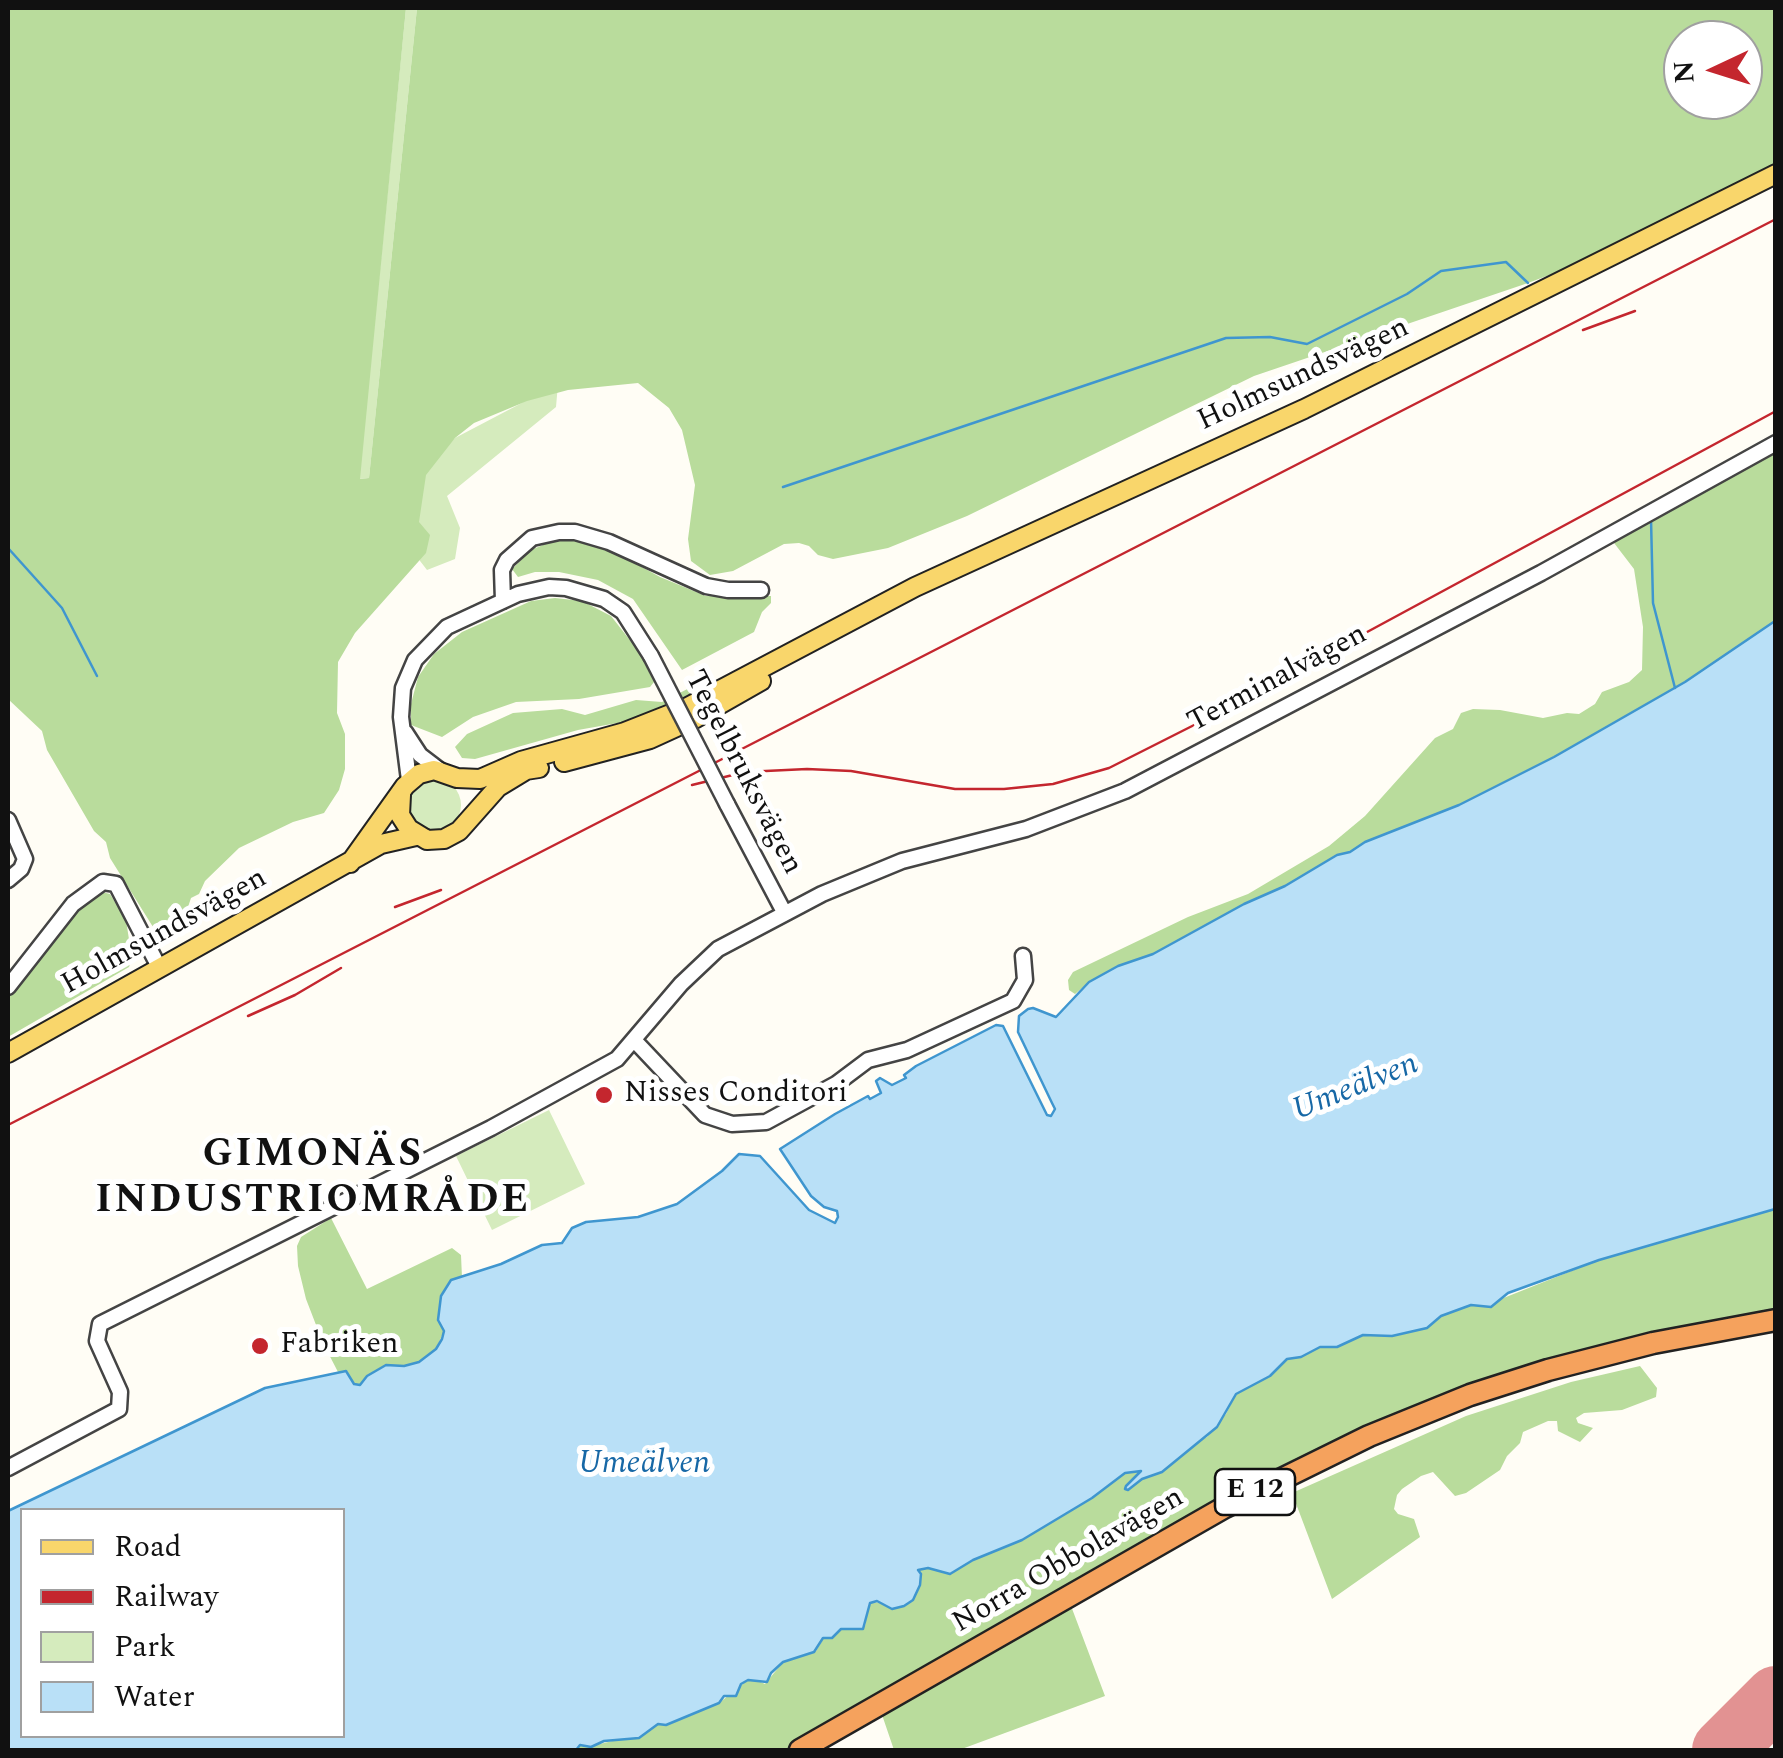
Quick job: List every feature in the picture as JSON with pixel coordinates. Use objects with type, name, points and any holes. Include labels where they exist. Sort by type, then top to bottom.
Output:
[{"type":"highway","name":"Norra Obbolavägen","points":[[800,1750],[1226,1507],[1369,1436],[1470,1395],[1548,1370],[1653,1342],[1776,1320]]},
{"type":"main road","name":"Holmsundsvägen","points":[[350,863],[405,788],[426,771],[480,779],[521,761],[625,732],[686,708],[852,619],[1304,409],[1776,174]]},
{"type":"main road","name":"Holmsundsvägen","points":[[8,1053],[392,840],[416,836],[444,840],[460,830],[498,787],[526,770],[609,752],[696,718],[774,673],[852,619]]},
{"type":"main road","points":[[449,774],[469,796],[468,818]]},
{"type":"main road","points":[[405,788],[400,815],[416,836]]},
{"type":"street","name":"Terminalvägen","points":[[784,912],[902,861],[1026,830],[1125,791],[1541,573],[1776,443]]},
{"type":"street","points":[[503,601],[502,570],[506,560],[532,538],[559,532],[600,539],[706,586],[761,590]]},
{"type":"street","name":"Tegelbruksvägen","points":[[8,1468],[119,1409],[120,1392],[96,1341],[100,1324],[491,1128],[617,1059],[698,965],[718,948],[784,912],[651,656],[622,612],[586,592],[550,587],[503,601],[448,627],[425,647],[403,688],[405,788]]},
{"type":"street","points":[[402,728],[420,756],[449,774]]},
{"type":"street","points":[[8,820],[26,859],[8,880]]},
{"type":"street","points":[[8,987],[73,904],[103,882],[116,884],[159,966]]},
{"type":"street","points":[[635,1041],[706,1115],[732,1124],[766,1122],[836,1084],[868,1060],[907,1050],[1013,1001],[1025,980],[1023,956]]},
{"type":"green space","points":[[8,8],[406,8],[360,479],[369,478],[417,8],[1775,8],[1775,174],[1661,233],[1528,283],[1254,376],[967,516],[888,548],[833,559],[818,555],[809,546],[784,544],[733,571],[710,575],[691,561],[688,539],[695,485],[682,430],[669,408],[638,383],[568,390],[527,401],[474,423],[455,438],[426,475],[419,522],[430,535],[426,553],[355,633],[338,662],[337,713],[345,734],[345,769],[339,790],[324,813],[293,822],[239,848],[205,881],[199,894],[191,898],[188,927],[165,935],[153,927],[110,858],[106,842],[94,831],[47,750],[42,731],[8,699]]},
{"type":"green space","points":[[406,8],[417,8],[369,478],[359,479]]},
{"type":"green space","points":[[558,384],[556,407],[447,496],[460,528],[455,559],[427,570],[377,505],[455,438]]},
{"type":"green space","points":[[1775,451],[1775,621],[1685,682],[1554,757],[1459,805],[1337,855],[1153,954],[1117,966],[1075,994],[1069,990],[1068,980],[1073,972],[1188,917],[1248,894],[1329,846],[1365,816],[1435,738],[1453,729],[1461,713],[1473,709],[1500,710],[1543,718],[1579,714],[1595,704],[1602,692],[1629,682],[1642,670],[1643,627],[1634,569],[1611,539]]},
{"type":"green space","points":[[562,537],[597,542],[660,577],[706,596],[771,596],[771,603],[762,612],[754,632],[682,670],[633,599],[598,580],[559,572],[518,577],[512,569],[531,550]]},
{"type":"green space","points":[[531,601],[582,601],[611,616],[640,653],[654,682],[650,687],[579,699],[516,702],[473,717],[442,737],[411,725],[411,704],[418,677],[434,654],[462,632]]},
{"type":"green space","points":[[705,680],[706,690],[670,709],[623,722],[578,730],[475,759],[462,758],[455,747],[467,734],[513,713],[562,709],[585,715],[636,700],[662,702]]},
{"type":"green space","points":[[434,778],[453,786],[461,805],[453,824],[434,832],[415,824],[407,805],[415,786]]},
{"type":"green space","points":[[98,891],[110,894],[126,920],[132,959],[129,967],[8,1037],[8,993],[73,911]]},
{"type":"green space","points":[[549,1110],[585,1184],[492,1230],[456,1156]]},
{"type":"green space","points":[[1775,1209],[1775,1320],[1711,1330],[1404,1421],[1068,1598],[1105,1696],[959,1750],[894,1750],[879,1706],[800,1750],[577,1750],[580,1745],[587,1747],[642,1734],[658,1724],[690,1716],[719,1703],[748,1680],[765,1684],[783,1662],[816,1651],[824,1638],[832,1638],[841,1629],[859,1630],[865,1626],[869,1603],[913,1600],[920,1585],[917,1570],[928,1568],[951,1574],[973,1560],[1022,1540],[1125,1473],[1141,1471],[1126,1486],[1162,1472],[1207,1437],[1236,1394],[1287,1359],[1320,1347],[1337,1347],[1363,1335],[1392,1336],[1427,1328],[1442,1316],[1471,1304],[1496,1301],[1599,1260]]},
{"type":"green space","points":[[331,1218],[367,1289],[452,1248],[461,1255],[462,1278],[451,1280],[442,1296],[438,1320],[444,1331],[436,1349],[419,1362],[386,1365],[360,1385],[354,1384],[347,1371],[338,1372],[306,1299],[298,1266],[297,1246],[301,1237]]},
{"type":"green space","points":[[1640,1366],[1657,1388],[1656,1397],[1622,1410],[1584,1413],[1576,1418],[1578,1423],[1593,1428],[1580,1442],[1558,1431],[1557,1421],[1548,1421],[1523,1432],[1520,1443],[1500,1470],[1466,1493],[1455,1496],[1433,1472],[1402,1489],[1394,1509],[1414,1519],[1420,1537],[1332,1599],[1292,1493],[1466,1416],[1571,1382]]},
{"type":"water","name":"Umeälven","points":[[1775,621],[1775,1209],[1599,1260],[1508,1293],[1491,1307],[1471,1305],[1441,1316],[1427,1328],[1392,1336],[1363,1335],[1337,1347],[1320,1347],[1287,1359],[1270,1376],[1236,1394],[1217,1427],[1162,1472],[1142,1479],[1128,1490],[1126,1486],[1141,1471],[1125,1473],[1022,1540],[950,1574],[928,1568],[918,1570],[920,1585],[913,1600],[904,1606],[892,1609],[877,1601],[870,1603],[863,1629],[841,1629],[832,1638],[823,1638],[814,1652],[783,1662],[767,1682],[748,1680],[741,1684],[736,1696],[724,1696],[719,1703],[666,1725],[658,1724],[639,1738],[604,1741],[591,1747],[580,1745],[576,1750],[8,1750],[8,1511],[265,1388],[346,1371],[354,1384],[360,1385],[386,1365],[419,1362],[442,1339],[444,1331],[438,1320],[441,1296],[451,1280],[501,1264],[542,1245],[562,1243],[572,1228],[586,1222],[638,1217],[677,1204],[739,1154],[760,1156],[809,1210],[835,1223],[837,1211],[824,1207],[811,1196],[780,1149],[835,1114],[881,1093],[876,1081],[880,1078],[892,1085],[906,1078],[904,1075],[916,1066],[996,1025],[1003,1026],[1047,1115],[1051,1116],[1055,1109],[1018,1032],[1019,1016],[1028,1009],[1056,1017],[1089,982],[1118,966],[1153,954],[1337,855],[1459,805],[1554,757],[1685,682]]},
{"type":"waterway","points":[[783,487],[1226,338],[1270,337],[1307,344],[1407,294],[1441,271],[1506,262],[1528,283]]},
{"type":"waterway","points":[[1651,519],[1653,603],[1675,688]]},
{"type":"waterway","points":[[8,548],[62,608],[97,676]]},
{"type":"runway","points":[[1723,1750],[1776,1697]]},
{"type":"railway","points":[[8,1125],[1776,219]]},
{"type":"railway","points":[[1583,330],[1635,311]]},
{"type":"railway","points":[[692,785],[745,772],[807,769],[851,771],[955,789],[1004,789],[1053,784],[1109,768],[1776,411]]},
{"type":"railway","points":[[395,907],[441,890]]},
{"type":"railway","points":[[248,1016],[341,968]]},
{"type":"place","name":"Nisses Conditori","points":[[604,1095]]},
{"type":"place","name":"Fabriken","points":[[260,1346]]},
{"type":"district","name":"GIMONÄS INDUSTRIOMRÅDE","points":[[313,1180]]}]
